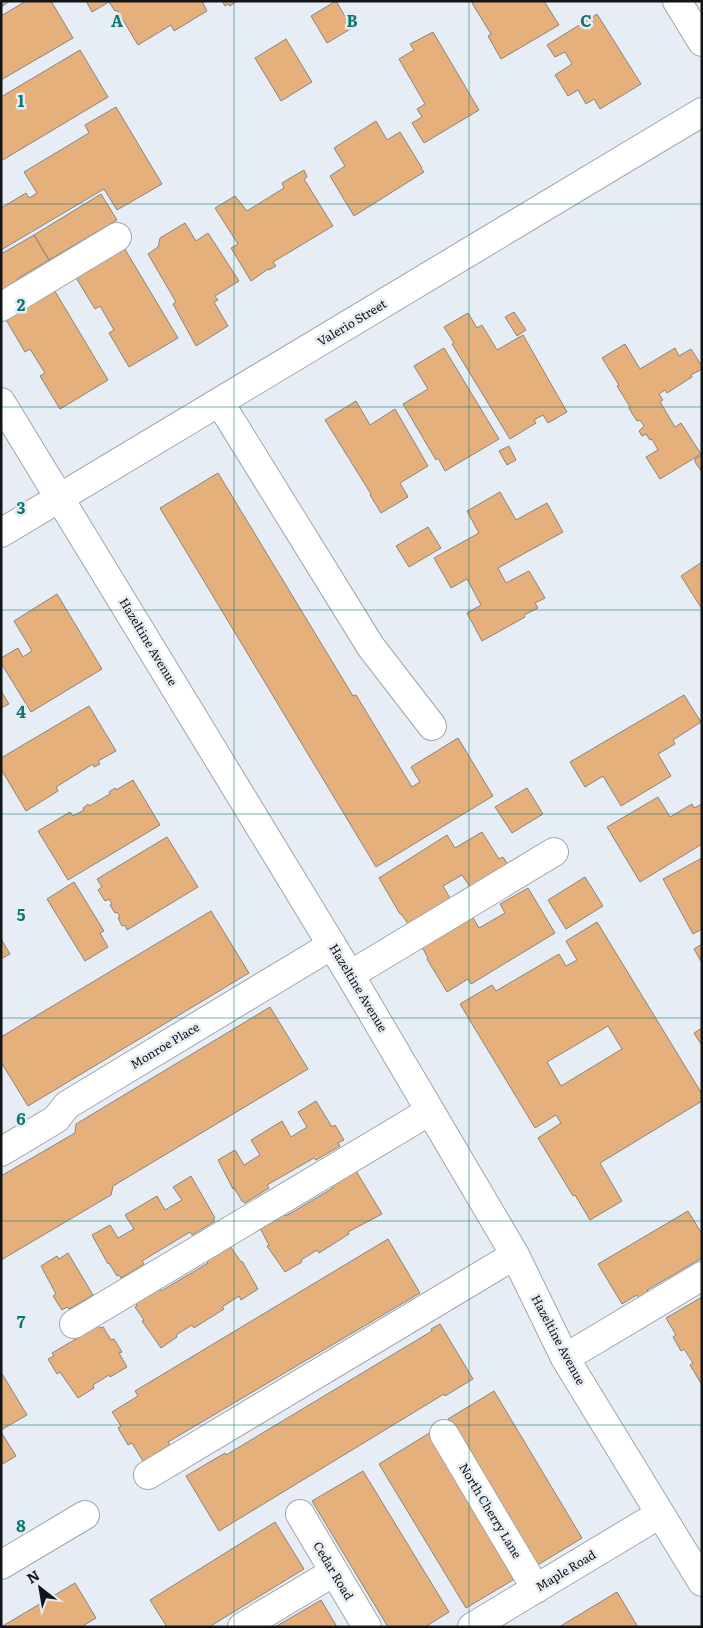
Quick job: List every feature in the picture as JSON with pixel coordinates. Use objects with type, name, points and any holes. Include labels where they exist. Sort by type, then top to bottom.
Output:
[{"type":"street","points":[[677,1],[702,42]]},
{"type":"street","name":"Valerio Street","points":[[1,533],[702,112]]},
{"type":"street","points":[[1,307],[117,237]]},
{"type":"street","name":"Hazeltine Avenue","points":[[1,402],[350,975],[515,1255],[566,1358],[702,1582]]},
{"type":"street","points":[[220,403],[371,648],[432,726]]},
{"type":"street","points":[[350,975],[554,852]]},
{"type":"street","name":"Monroe Place","points":[[1,1152],[56,1119],[67,1105],[332,945]]},
{"type":"street","points":[[74,1324],[430,1111]]},
{"type":"street","points":[[148,1474],[515,1255]]},
{"type":"street","points":[[566,1358],[702,1276]]},
{"type":"street","name":"North Cherry Lane","points":[[444,1434],[536,1589]]},
{"type":"street","name":"Cedar Road","points":[[300,1514],[367,1627]]},
{"type":"street","name":"Maple Road","points":[[472,1627],[660,1514]]},
{"type":"street","points":[[1,1565],[85,1515]]},
{"type":"street","points":[[242,1627],[334,1572]]},
{"type":"building","points":[[1,1],[10,1],[1,7]]},
{"type":"building","points":[[26,1],[51,1],[73,38],[1,80],[1,16]]},
{"type":"building","points":[[86,1],[202,1],[207,11],[174,31],[171,25],[138,45],[117,10],[115,11],[109,2],[92,12]]},
{"type":"building","points":[[222,1],[237,1],[230,6],[228,4],[225,6]]},
{"type":"building","points":[[336,1],[352,28],[327,43],[311,16]]},
{"type":"building","points":[[475,1],[544,1],[559,25],[501,59],[488,36],[491,34],[472,3]]},
{"type":"building","points":[[597,14],[641,84],[600,109],[594,99],[586,104],[578,90],[568,96],[555,75],[572,64],[565,52],[555,57],[547,45]]},
{"type":"building","points":[[433,32],[479,110],[424,143],[412,123],[422,117],[417,109],[425,104],[399,59],[414,50],[410,44]]},
{"type":"building","points":[[286,39],[312,82],[281,101],[255,58]]},
{"type":"building","points":[[80,50],[108,97],[1,161],[1,97]]},
{"type":"building","points":[[116,107],[162,184],[117,210],[104,189],[1,250],[1,208],[26,193],[29,198],[37,193],[24,172],[89,133],[85,125]]},
{"type":"building","points":[[376,121],[387,140],[400,132],[424,172],[354,216],[330,176],[345,166],[334,148]]},
{"type":"building","points":[[304,170],[307,177],[304,179],[333,226],[273,262],[276,266],[268,269],[251,281],[231,248],[238,244],[215,208],[235,196],[247,211],[284,188],[282,183]]},
{"type":"building","points":[[101,194],[117,220],[49,260],[34,235]]},
{"type":"building","points":[[185,223],[196,241],[208,233],[239,281],[215,296],[218,300],[214,302],[228,326],[196,346],[173,304],[176,302],[148,254],[158,247],[160,238]]},
{"type":"building","points":[[34,235],[49,260],[17,279],[21,287],[1,300],[1,254]]},
{"type":"building","points":[[123,246],[178,338],[129,367],[109,333],[114,330],[100,306],[95,309],[75,276]]},
{"type":"building","points":[[53,288],[108,380],[60,409],[40,376],[45,373],[30,349],[25,352],[5,318]]},
{"type":"building","points":[[514,312],[526,330],[517,336],[505,317]]},
{"type":"building","points":[[468,313],[477,328],[482,325],[497,350],[523,335],[567,412],[548,423],[543,415],[534,420],[536,423],[510,439],[452,344],[454,343],[444,327]]},
{"type":"building","points":[[625,344],[640,369],[675,348],[679,356],[691,349],[702,366],[702,369],[691,375],[692,377],[667,393],[665,390],[659,394],[663,400],[660,402],[675,427],[681,423],[701,454],[660,479],[646,457],[658,450],[652,439],[650,440],[646,434],[642,436],[639,431],[644,426],[633,415],[617,386],[619,385],[602,358]]},
{"type":"building","points":[[444,348],[499,439],[445,471],[438,458],[436,460],[403,404],[428,389],[414,366]]},
{"type":"building","points":[[356,401],[370,425],[395,409],[428,466],[400,483],[408,497],[381,513],[325,420]]},
{"type":"building","points":[[509,446],[516,460],[507,465],[499,451]]},
{"type":"building","points":[[702,455],[702,472],[695,459]]},
{"type":"building","points":[[218,473],[353,696],[356,695],[412,787],[420,782],[411,767],[458,738],[493,796],[376,867],[160,508]]},
{"type":"building","points":[[500,492],[516,520],[547,503],[563,532],[498,568],[506,583],[529,571],[545,598],[535,603],[538,608],[524,615],[525,617],[482,641],[467,613],[481,605],[467,579],[451,588],[434,558],[479,533],[467,511]]},
{"type":"building","points":[[428,527],[441,548],[409,567],[396,546]]},
{"type":"building","points":[[702,562],[702,609],[681,576]]},
{"type":"building","points":[[57,594],[102,669],[31,712],[1,663],[1,658],[18,648],[23,657],[32,651],[14,621]]},
{"type":"building","points":[[1,691],[9,704],[1,708]]},
{"type":"building","points":[[684,695],[701,722],[673,740],[675,744],[658,754],[671,776],[621,806],[603,776],[585,787],[570,762]]},
{"type":"building","points":[[89,706],[116,751],[98,761],[100,764],[94,767],[93,764],[56,787],[58,791],[26,811],[1,769],[1,758]]},
{"type":"building","points":[[133,780],[160,825],[68,880],[38,831],[70,812],[73,816],[84,810],[83,808],[88,804],[89,806],[110,794],[109,792],[115,788],[116,790]]},
{"type":"building","points":[[527,788],[543,814],[512,833],[495,807]]},
{"type":"building","points":[[658,797],[670,817],[692,804],[694,808],[702,804],[702,844],[640,882],[607,827]]},
{"type":"building","points":[[482,832],[499,859],[503,857],[508,865],[470,887],[462,875],[443,886],[451,900],[409,925],[400,914],[379,878],[447,835],[455,848]]},
{"type":"building","points":[[167,837],[198,887],[127,930],[125,925],[122,926],[118,918],[120,917],[110,905],[112,904],[109,899],[105,901],[98,890],[102,887],[97,879]]},
{"type":"building","points":[[702,858],[702,929],[693,934],[663,879]]},
{"type":"building","points":[[585,877],[603,906],[566,929],[548,900]]},
{"type":"building","points":[[74,882],[104,931],[100,933],[108,947],[85,961],[47,899]]},
{"type":"building","points":[[528,888],[555,933],[471,984],[468,979],[447,992],[422,947],[472,916],[479,928],[505,913],[500,904]]},
{"type":"building","points":[[211,911],[249,973],[28,1106],[1,1062],[1,1037]]},
{"type":"building","points":[[597,922],[702,1094],[702,1101],[600,1163],[622,1201],[590,1220],[575,1195],[573,1196],[538,1138],[561,1123],[556,1115],[535,1128],[460,1004],[492,985],[496,991],[559,954],[566,966],[577,960],[566,941]],"holes":[[[608,1026],[622,1049],[561,1086],[547,1062]]]},
{"type":"building","points":[[1,939],[10,954],[1,959]]},
{"type":"building","points":[[702,944],[702,963],[694,949]]},
{"type":"building","points":[[270,1007],[308,1069],[113,1186],[111,1195],[1,1260],[1,1176],[75,1133],[76,1124]]},
{"type":"building","points":[[702,1028],[702,1046],[694,1033]]},
{"type":"building","points":[[316,1101],[332,1127],[335,1125],[344,1140],[338,1143],[340,1146],[316,1160],[314,1158],[267,1185],[269,1188],[245,1203],[242,1201],[233,1189],[218,1160],[235,1150],[244,1165],[260,1155],[251,1140],[282,1121],[291,1137],[307,1127],[298,1112]]},
{"type":"building","points":[[356,1171],[382,1214],[348,1232],[349,1234],[319,1253],[317,1250],[285,1272],[267,1246],[269,1245],[260,1228],[284,1213],[286,1216],[333,1188],[331,1186]]},
{"type":"building","points":[[191,1176],[215,1221],[192,1235],[190,1232],[142,1261],[144,1264],[121,1278],[119,1275],[117,1276],[92,1235],[110,1225],[118,1238],[134,1229],[125,1215],[157,1196],[165,1210],[182,1200],[173,1187]]},
{"type":"building","points":[[688,1211],[702,1234],[702,1258],[647,1290],[650,1294],[640,1300],[637,1295],[622,1304],[598,1264]]},
{"type":"building","points":[[388,1239],[420,1293],[168,1442],[170,1445],[143,1461],[132,1443],[128,1445],[118,1428],[121,1426],[112,1412],[138,1396],[135,1391]]},
{"type":"building","points":[[230,1246],[242,1261],[258,1289],[241,1300],[239,1296],[222,1307],[224,1309],[194,1328],[192,1325],[176,1335],[177,1337],[161,1348],[142,1321],[144,1320],[135,1307],[137,1306],[136,1303],[160,1289],[161,1291],[208,1263],[206,1260]]},
{"type":"building","points":[[68,1253],[93,1295],[69,1309],[67,1307],[62,1310],[53,1296],[56,1294],[41,1266],[57,1256],[59,1259]]},
{"type":"building","points":[[702,1297],[702,1385],[690,1365],[693,1363],[684,1349],[681,1351],[673,1337],[676,1335],[666,1318]]},
{"type":"building","points":[[440,1324],[473,1379],[445,1396],[444,1394],[219,1531],[186,1476],[225,1453],[226,1455],[432,1331],[431,1329]]},
{"type":"building","points":[[98,1326],[100,1328],[103,1327],[111,1340],[114,1339],[122,1352],[119,1353],[127,1367],[93,1385],[94,1388],[78,1398],[60,1372],[57,1374],[48,1359],[54,1356],[52,1353]]},
{"type":"building","points":[[1,1372],[27,1415],[1,1430]]},
{"type":"building","points":[[494,1391],[582,1538],[536,1566],[448,1419]]},
{"type":"building","points":[[1,1432],[16,1456],[1,1465]]},
{"type":"building","points":[[431,1432],[518,1577],[466,1608],[379,1464]]},
{"type":"building","points":[[363,1471],[449,1612],[425,1627],[388,1627],[312,1501]]},
{"type":"building","points":[[275,1522],[304,1569],[209,1627],[167,1627],[150,1600]]},
{"type":"building","points":[[75,1583],[96,1618],[81,1627],[1,1627]]},
{"type":"building","points":[[617,1592],[638,1627],[559,1627]]},
{"type":"building","points":[[321,1600],[337,1627],[275,1627]]}]
